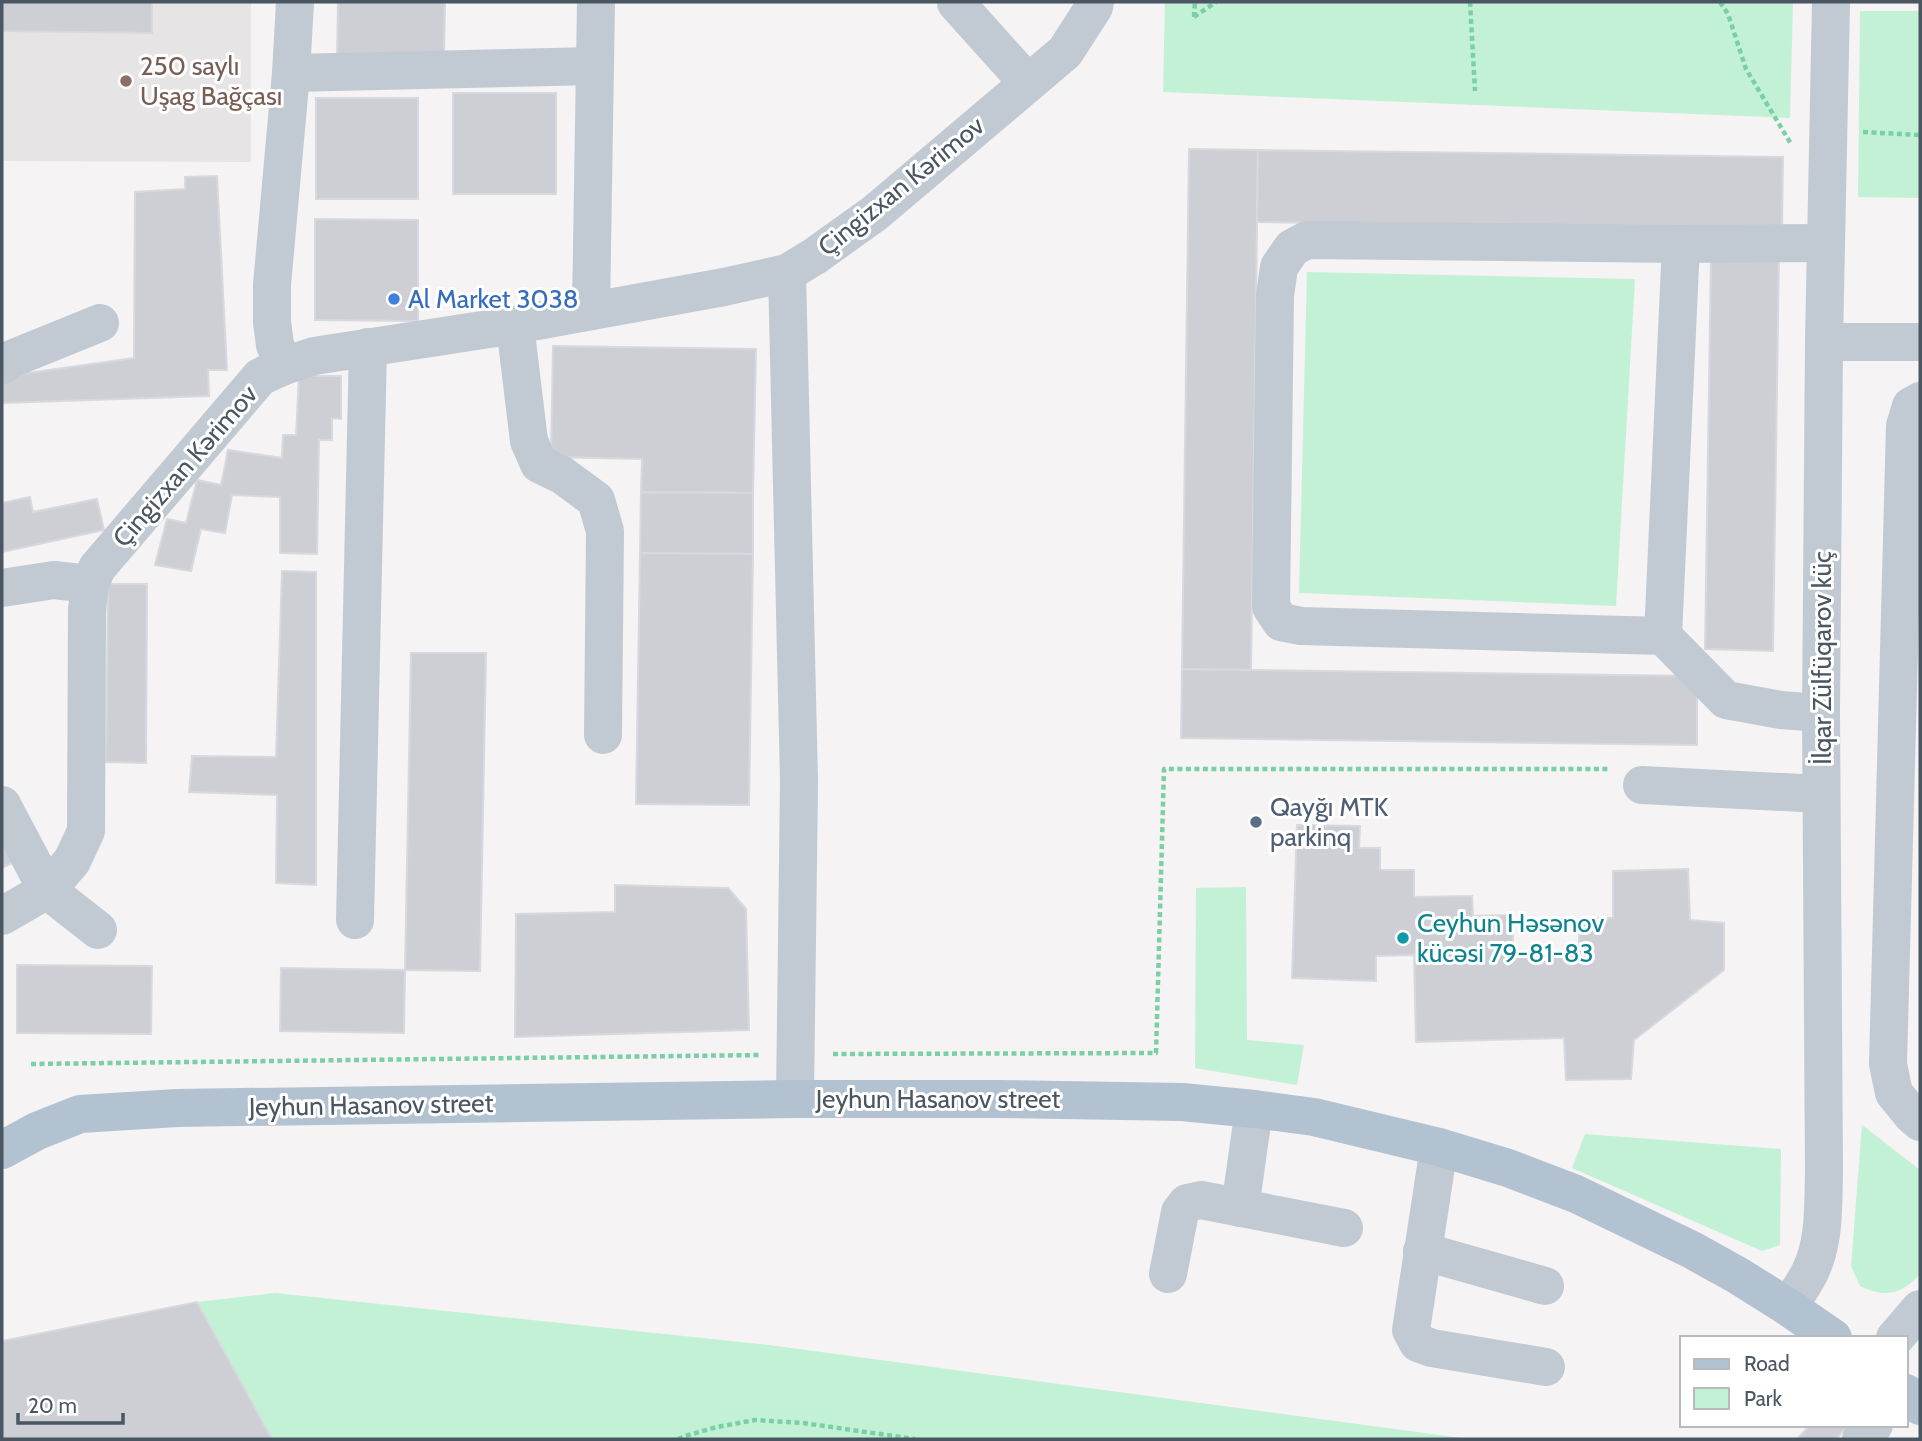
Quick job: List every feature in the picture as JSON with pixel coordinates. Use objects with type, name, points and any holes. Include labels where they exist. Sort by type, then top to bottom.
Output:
[{"type":"main road","name":"Jeyhun Hasanov street","points":[[2,1149],[37,1130],[80,1114],[177,1108],[794,1099],[1098,1100],[1182,1102],[1254,1109],[1314,1118],[1439,1147],[1508,1168],[1576,1194],[1692,1250],[1788,1307],[1830,1336]]},
{"type":"street","points":[[284,366],[275,345],[272,285],[295,2]]},
{"type":"street","points":[[592,311],[596,2]]},
{"type":"street","name":"Çingizxan Kərimov","points":[[2,916],[47,890],[72,861],[86,831],[87,610],[90,584],[97,568],[260,377],[314,356],[515,325],[787,273],[875,213],[1065,51],[1096,2]]},
{"type":"street","name":"İlqar Zülfüqarov küç","points":[[1788,1307],[1809,1275],[1819,1248],[1822,1225],[1824,1158],[1821,713],[1830,2]]},
{"type":"street","points":[[957,3],[1028,83]]},
{"type":"street","points":[[291,73],[594,66]]},
{"type":"street","points":[[1821,713],[1781,710],[1726,700],[1662,636],[1301,626],[1281,622],[1271,607],[1275,296],[1279,267],[1292,248],[1307,240],[1826,243]]},
{"type":"street","points":[[1662,636],[1681,244]]},
{"type":"street","points":[[787,273],[799,781],[794,1099]]},
{"type":"street","points":[[2,365],[100,323]]},
{"type":"street","points":[[515,325],[529,441],[539,464],[562,475],[596,500],[605,531],[603,735]]},
{"type":"street","points":[[1824,342],[1920,342]]},
{"type":"street","points":[[355,920],[369,347]]},
{"type":"street","points":[[1920,401],[1911,406],[1905,426],[1911,570],[1888,1064],[1894,1093],[1920,1122]]},
{"type":"street","points":[[2,588],[54,580],[90,584]]},
{"type":"street","points":[[1628,777],[1821,794]]},
{"type":"street","points":[[2,805],[47,890],[98,930]]},
{"type":"street","points":[[1240,1208],[1254,1109]]},
{"type":"street","points":[[1439,1147],[1411,1330],[1418,1343],[1432,1348],[1546,1367]]},
{"type":"street","points":[[1168,1274],[1180,1212],[1187,1203],[1201,1200],[1344,1228]]},
{"type":"street","points":[[1422,1251],[1545,1286]]},
{"type":"street","points":[[1897,1336],[1920,1309]]},
{"type":"path","points":[[1195,2],[1194,17],[1216,2]]},
{"type":"path","points":[[1470,2],[1475,91]]},
{"type":"path","points":[[1720,2],[1728,14],[1746,69],[1797,155]]},
{"type":"path","points":[[1858,132],[1920,135]]},
{"type":"path","points":[[31,1064],[794,1054],[1156,1053],[1164,769],[1628,777]]},
{"type":"path","points":[[678,1439],[717,1427],[755,1420],[803,1423],[915,1439]]},
{"type":"shaded area","name":"250 saylı Uşag Bağçası","points":[[2,2],[251,2],[251,162],[2,161]]},
{"type":"green space","points":[[1165,2],[1793,2],[1790,118],[1163,92]]},
{"type":"green space","points":[[1860,11],[1920,11],[1920,198],[1858,197]]},
{"type":"green space","points":[[1307,272],[1635,279],[1616,606],[1299,593]]},
{"type":"green space","points":[[1246,887],[1247,1040],[1304,1045],[1297,1085],[1195,1068],[1196,888]]},
{"type":"green space","points":[[1862,1125],[1920,1170],[1920,1274],[1906,1286],[1892,1292],[1877,1292],[1860,1286],[1851,1266]]},
{"type":"green space","points":[[1585,1134],[1781,1149],[1780,1245],[1762,1251],[1572,1168]]},
{"type":"green space","points":[[275,1293],[769,1345],[1469,1439],[272,1439],[197,1302]]},
{"type":"building","points":[[2,2],[152,2],[152,33],[2,31]]},
{"type":"building","points":[[338,2],[445,2],[444,59],[337,57]]},
{"type":"building","points":[[453,93],[556,93],[556,194],[453,194]]},
{"type":"building","points":[[316,98],[418,98],[418,199],[316,199]]},
{"type":"building","points":[[1189,149],[1258,150],[1251,671],[1182,669]]},
{"type":"building","points":[[1258,150],[1783,157],[1782,229],[1257,222]]},
{"type":"building","points":[[217,176],[227,370],[208,370],[209,396],[2,403],[2,385],[7,376],[134,358],[135,192],[185,189],[185,177]]},
{"type":"building","points":[[315,219],[418,220],[418,321],[315,320]]},
{"type":"building","points":[[1711,253],[1779,254],[1773,651],[1705,649]]},
{"type":"building","points":[[553,346],[756,349],[753,493],[641,492],[642,459],[551,457]]},
{"type":"building","points":[[299,376],[341,376],[341,419],[332,418],[332,440],[319,440],[317,554],[280,553],[280,497],[232,495],[225,533],[201,529],[191,571],[155,565],[167,519],[186,523],[197,480],[221,485],[228,450],[282,458],[283,435],[296,435]]},
{"type":"building","points":[[641,492],[753,493],[753,554],[640,553]]},
{"type":"building","points":[[30,497],[33,512],[97,499],[104,530],[2,552],[2,503]]},
{"type":"building","points":[[640,553],[753,554],[749,805],[636,804]]},
{"type":"building","points":[[282,571],[316,572],[316,885],[276,883],[277,795],[189,792],[192,756],[276,757]]},
{"type":"building","points":[[108,584],[147,584],[146,763],[106,762]]},
{"type":"building","points":[[411,653],[486,653],[480,971],[405,970]]},
{"type":"building","points":[[1182,669],[1697,676],[1697,745],[1181,738]]},
{"type":"building","name":"Ceyhun Həsənov kücəsi 79-81-83","points":[[1297,825],[1360,826],[1359,848],[1380,848],[1380,870],[1414,870],[1414,897],[1472,896],[1473,916],[1513,915],[1513,955],[1579,954],[1579,918],[1613,918],[1613,871],[1688,869],[1690,920],[1724,923],[1724,970],[1634,1040],[1631,1079],[1566,1080],[1564,1038],[1416,1042],[1414,955],[1376,956],[1376,981],[1292,978]]},
{"type":"building","points":[[2,844],[12,863],[2,868]]},
{"type":"building","points":[[615,885],[728,888],[746,909],[749,1030],[515,1037],[516,914],[615,912]]},
{"type":"building","points":[[17,965],[152,966],[151,1034],[17,1033]]},
{"type":"building","points":[[281,968],[405,970],[404,1033],[280,1031]]},
{"type":"building","points":[[197,1302],[272,1439],[2,1439],[2,1341]]},
{"type":"building","points":[[1808,1427],[1847,1427],[1836,1439],[1797,1439]]},
{"type":"place","name":"250 saylı Uşag Bağçası","points":[[126,81]]},
{"type":"place","name":"Al Market 3038","points":[[394,299]]},
{"type":"place","name":"Qayğı MTK parkinq","points":[[1256,822]]},
{"type":"place","name":"Ceyhun Həsənov kücəsi 79-81-83","points":[[1403,938]]}]
